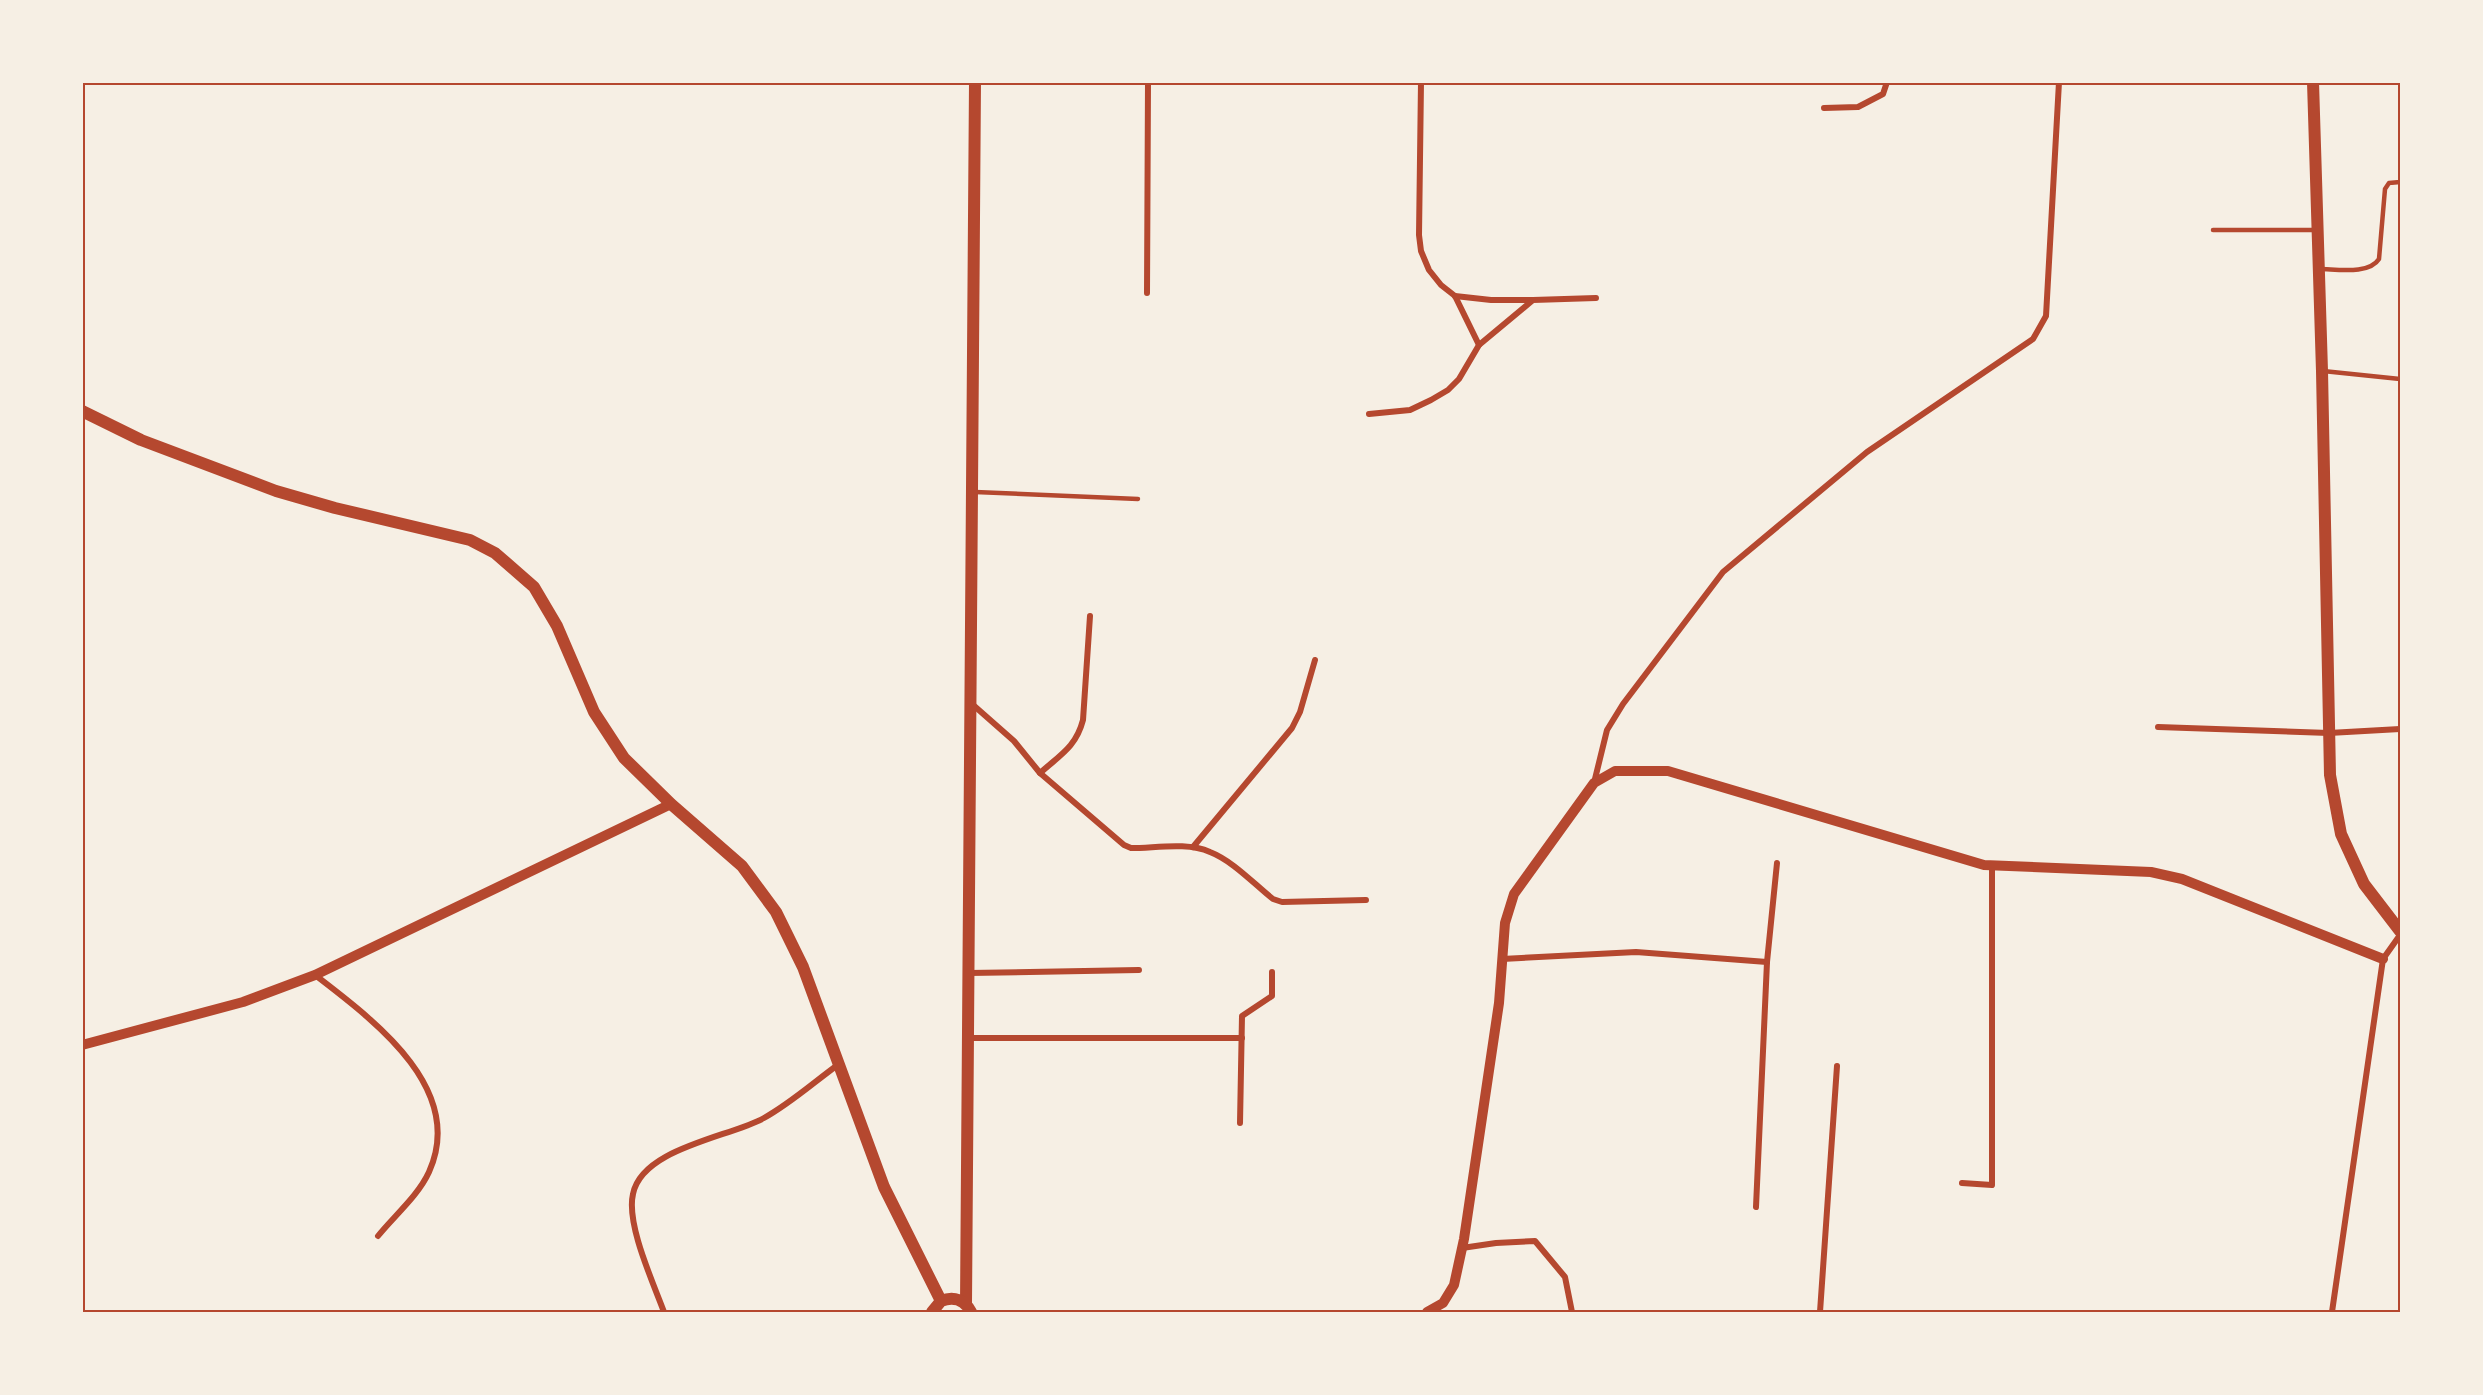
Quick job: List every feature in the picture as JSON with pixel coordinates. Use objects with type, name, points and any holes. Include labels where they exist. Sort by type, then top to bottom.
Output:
[{"type":"main road","points":[[968,1308],[968,973],[975,82]]},
{"type":"main road","points":[[2313,82],[2322,370],[2330,775],[2342,834],[2364,884],[2400,933]]},
{"type":"main road","points":[[82,411],[141,440],[276,491],[335,508],[470,540],[495,553],[534,587],[557,626],[594,712],[624,758],[671,804],[742,866],[776,912],[803,967],[884,1187],[941,1301]]},
{"type":"main road","points":[[932,1312],[941,1301],[954,1298],[968,1308]]},
{"type":"street","points":[[1147,293],[1148,82]]},
{"type":"street","points":[[1421,82],[1419,235],[1421,250],[1429,270],[1441,285],[1455,296],[1479,345]]},
{"type":"street","points":[[1824,108],[1858,107],[1882,94],[1887,82]]},
{"type":"street","points":[[1427,1312],[1445,1308],[1454,1285],[1462,1248],[1498,1003],[1505,923],[1514,894],[1594,783],[1607,730],[1623,704],[1723,572],[1867,452],[2033,339],[2046,316],[2059,82]]},
{"type":"street","points":[[1455,296],[1491,300],[1596,298]]},
{"type":"street","points":[[1369,414],[1410,410],[1448,390],[1459,379],[1479,345],[1533,300]]},
{"type":"street","points":[[1040,772],[1073,745],[1080,734],[1083,720],[1090,616]]},
{"type":"street","points":[[1193,847],[1292,728],[1300,712],[1315,660]]},
{"type":"street","points":[[970,703],[1014,741],[1040,772],[1124,845],[1131,848],[1193,847],[1209,851],[1222,858],[1273,899],[1282,902],[1366,900]]},
{"type":"street","points":[[2158,727],[2329,733],[2400,729]]},
{"type":"street","points":[[1594,783],[1615,771],[1668,771],[1992,866],[2151,872],[2182,879],[2382,959]]},
{"type":"street","points":[[82,1046],[243,1002],[315,975],[671,804]]},
{"type":"street","points":[[1756,1207],[1767,962],[1777,863]]},
{"type":"street","points":[[1962,1183],[1992,1185],[1992,866]]},
{"type":"street","points":[[2332,1312],[2382,959],[2400,933]]},
{"type":"street","points":[[1502,959],[1636,952],[1767,962]]},
{"type":"street","points":[[968,973],[1139,970]]},
{"type":"street","points":[[1240,1123],[1242,1016],[1272,996],[1272,972]]},
{"type":"street","points":[[315,975],[389,1037],[414,1065],[430,1097],[435,1116],[437,1149],[428,1173],[378,1236]]},
{"type":"street","points":[[968,1038],[1242,1038]]},
{"type":"street","points":[[664,1312],[634,1225],[631,1209],[633,1191],[642,1176],[656,1163],[676,1152],[763,1119],[839,1064]]},
{"type":"street","points":[[1820,1312],[1837,1066]]},
{"type":"street","points":[[1462,1248],[1496,1243],[1535,1242],[1565,1277],[1572,1312]]},
{"type":"lane","points":[[2319,269],[2366,268],[2376,264],[2379,260],[2385,189],[2393,181],[2400,182]]},
{"type":"lane","points":[[2213,230],[2318,230]]},
{"type":"lane","points":[[2322,370],[2400,380]]},
{"type":"lane","points":[[972,492],[1138,499]]}]
